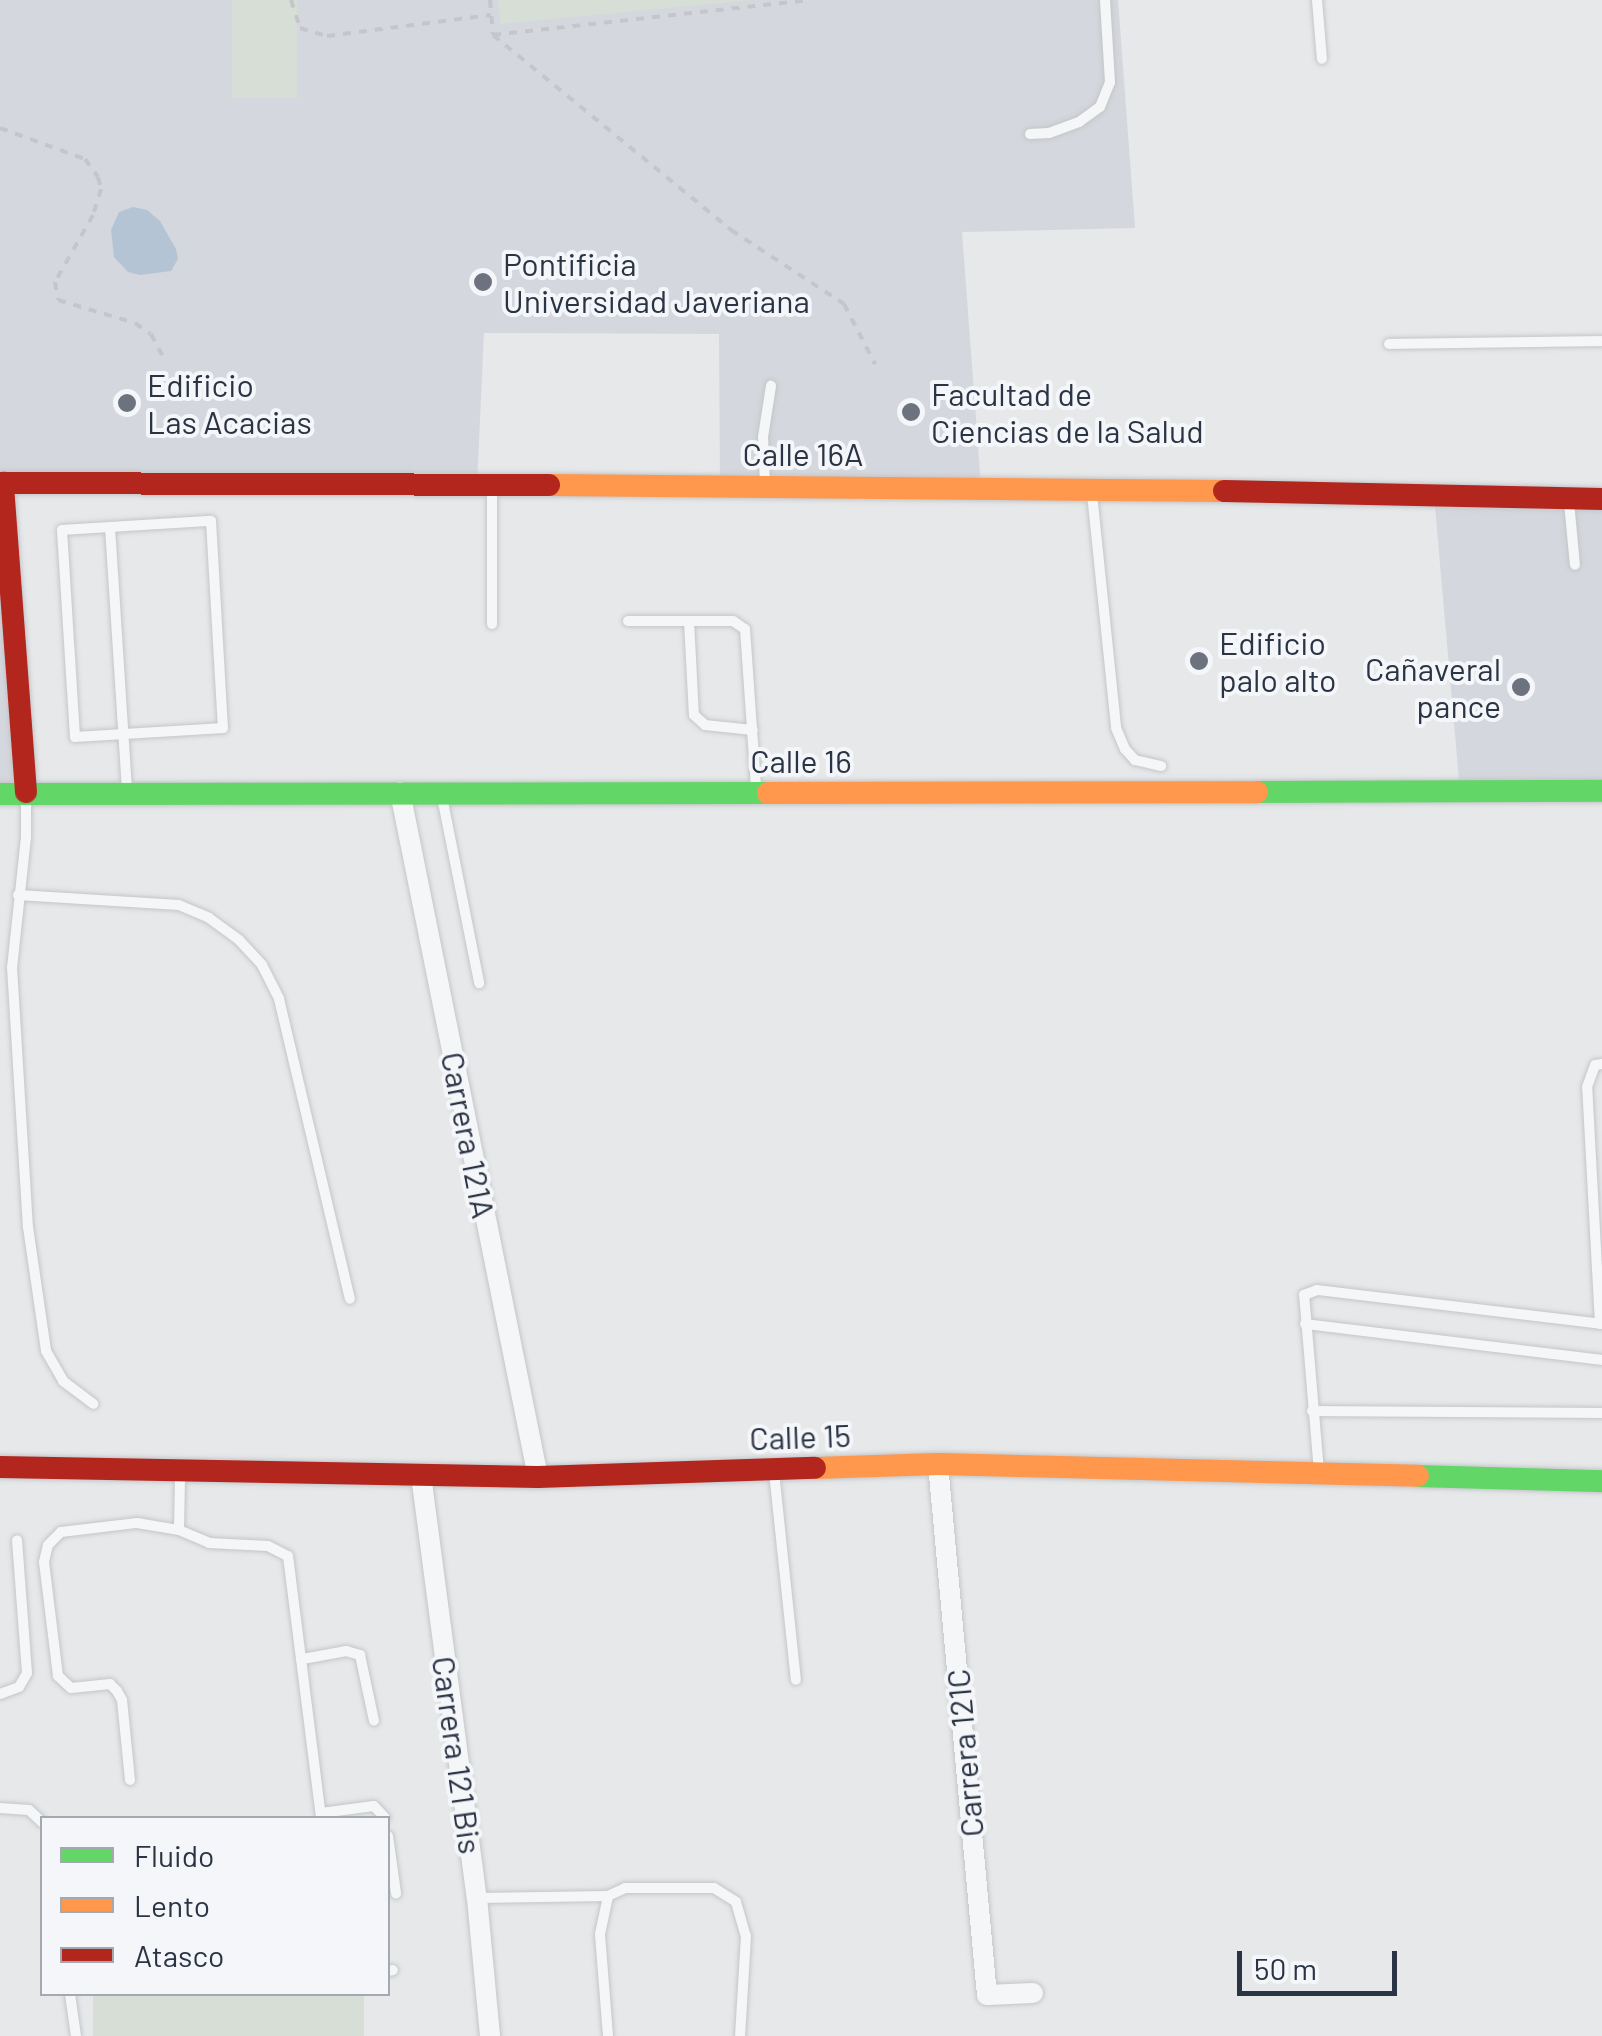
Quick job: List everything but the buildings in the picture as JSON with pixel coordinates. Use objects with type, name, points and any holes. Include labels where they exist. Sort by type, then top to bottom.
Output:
[{"type":"street","name":"Calle 16A","points":[[2,484],[1092,488],[1602,499]]},
{"type":"street","points":[[2,484],[26,792]]},
{"type":"street","name":"Calle 16","points":[[0,794],[1602,791]]},
{"type":"street","name":"Carrera 121A","points":[[400,792],[538,1477]]},
{"type":"street","name":"Calle 15","points":[[0,1468],[538,1477],[938,1464],[1602,1481]]},
{"type":"street","name":"Carrera 121C","points":[[938,1464],[986,1995],[1033,1993]]},
{"type":"street","name":"Carrera 121 Bis","points":[[421,1475],[478,1898],[490,2036]]},
{"type":"lane","points":[[1030,134],[1050,133],[1079,122],[1100,106],[1110,82],[1105,0]]},
{"type":"lane","points":[[1317,0],[1322,59]]},
{"type":"lane","points":[[1389,344],[1602,341]]},
{"type":"lane","points":[[765,485],[763,437],[771,386]]},
{"type":"lane","points":[[492,485],[492,624]]},
{"type":"lane","points":[[1092,488],[1116,728],[1125,750],[1136,760],[1162,766]]},
{"type":"lane","points":[[1568,498],[1575,565]]},
{"type":"lane","points":[[211,522],[223,728],[124,734],[74,737],[62,530],[211,522]]},
{"type":"lane","points":[[110,528],[127,792]]},
{"type":"lane","points":[[628,621],[733,621],[745,629],[756,792]]},
{"type":"lane","points":[[688,621],[694,715],[705,725],[753,730]]},
{"type":"lane","points":[[26,792],[26,837],[12,967],[17,1103],[30,1244],[46,1351],[63,1380],[92,1404]]},
{"type":"lane","points":[[442,792],[479,983]]},
{"type":"lane","points":[[18,895],[179,905],[224,929],[262,966],[279,999],[350,1299]]},
{"type":"lane","points":[[1319,1473],[1304,1295],[1317,1290],[1601,1324],[1587,1087],[1595,1065],[1602,1064]]},
{"type":"lane","points":[[1306,1324],[1602,1360]]},
{"type":"lane","points":[[1312,1411],[1602,1413]]},
{"type":"lane","points":[[774,1469],[796,1680]]},
{"type":"lane","points":[[179,1530],[180,1474]]},
{"type":"lane","points":[[130,1780],[122,1700],[117,1691],[110,1684],[71,1688],[58,1676],[44,1562],[48,1546],[60,1532],[137,1524],[179,1530],[209,1543],[268,1546],[288,1556],[321,1816],[374,1806],[383,1816]]},
{"type":"lane","points":[[0,1694],[19,1687],[27,1673],[17,1540]]},
{"type":"lane","points":[[304,1659],[346,1651],[360,1656],[374,1721]]},
{"type":"lane","points":[[0,1808],[30,1810],[40,1820]]},
{"type":"lane","points":[[390,1850],[396,1892]]},
{"type":"lane","points":[[478,1898],[608,1896],[625,1888],[714,1888],[736,1902],[746,1936],[740,2036]]},
{"type":"lane","points":[[608,1896],[600,1934],[608,2036]]},
{"type":"lane","points":[[70,1996],[76,2036]]},
{"type":"path","points":[[290,0],[300,28],[328,36],[491,16]]},
{"type":"path","points":[[490,0],[493,35],[732,230],[844,304],[875,364]]},
{"type":"path","points":[[493,35],[808,0]]},
{"type":"path","points":[[0,128],[85,159],[98,177],[101,189],[92,215],[54,282],[58,300],[135,324],[151,334],[162,355]]},
{"type":"shaded area","name":"Pontificia Universidad Javeriana","points":[[0,0],[1118,0],[1135,228],[962,232],[981,486],[720,485],[719,334],[484,333],[477,484],[4,484],[26,792],[0,794]]},
{"type":"shaded area","points":[[232,0],[297,0],[297,98],[232,98]]},
{"type":"shaded area","points":[[498,0],[754,0],[500,24]]},
{"type":"shaded area","points":[[1434,496],[1602,499],[1602,791],[1460,791]]},
{"type":"shaded area","points":[[93,1996],[364,1996],[364,2036],[93,2036]]},
{"type":"water","points":[[133,207],[147,210],[160,221],[176,249],[178,259],[171,271],[140,275],[128,272],[114,257],[111,230],[119,212]]},
{"type":"traffic: fast","points":[[1257,792],[1602,791]]},
{"type":"traffic: fast","points":[[0,794],[768,793]]},
{"type":"traffic: fast","points":[[1418,1476],[1602,1481]]},
{"type":"traffic: slow","points":[[549,485],[1224,491]]},
{"type":"traffic: slow","points":[[768,793],[1257,792]]},
{"type":"traffic: slow","points":[[815,1468],[938,1464],[1418,1476]]},
{"type":"traffic: jam","points":[[26,792],[3,483],[549,485]]},
{"type":"traffic: jam","points":[[1224,491],[1602,499]]},
{"type":"traffic: jam","points":[[0,1467],[538,1477],[815,1468]]},
{"type":"place","name":"Pontificia Universidad Javeriana","points":[[483,282]]},
{"type":"place","name":"Edificio Las Acacias","points":[[127,403]]},
{"type":"place","name":"Facultad de Ciencias de la Salud","points":[[911,412]]},
{"type":"place","name":"Edificio palo alto","points":[[1199,661]]},
{"type":"place","name":"Cañaveral pance","points":[[1521,687]]}]
